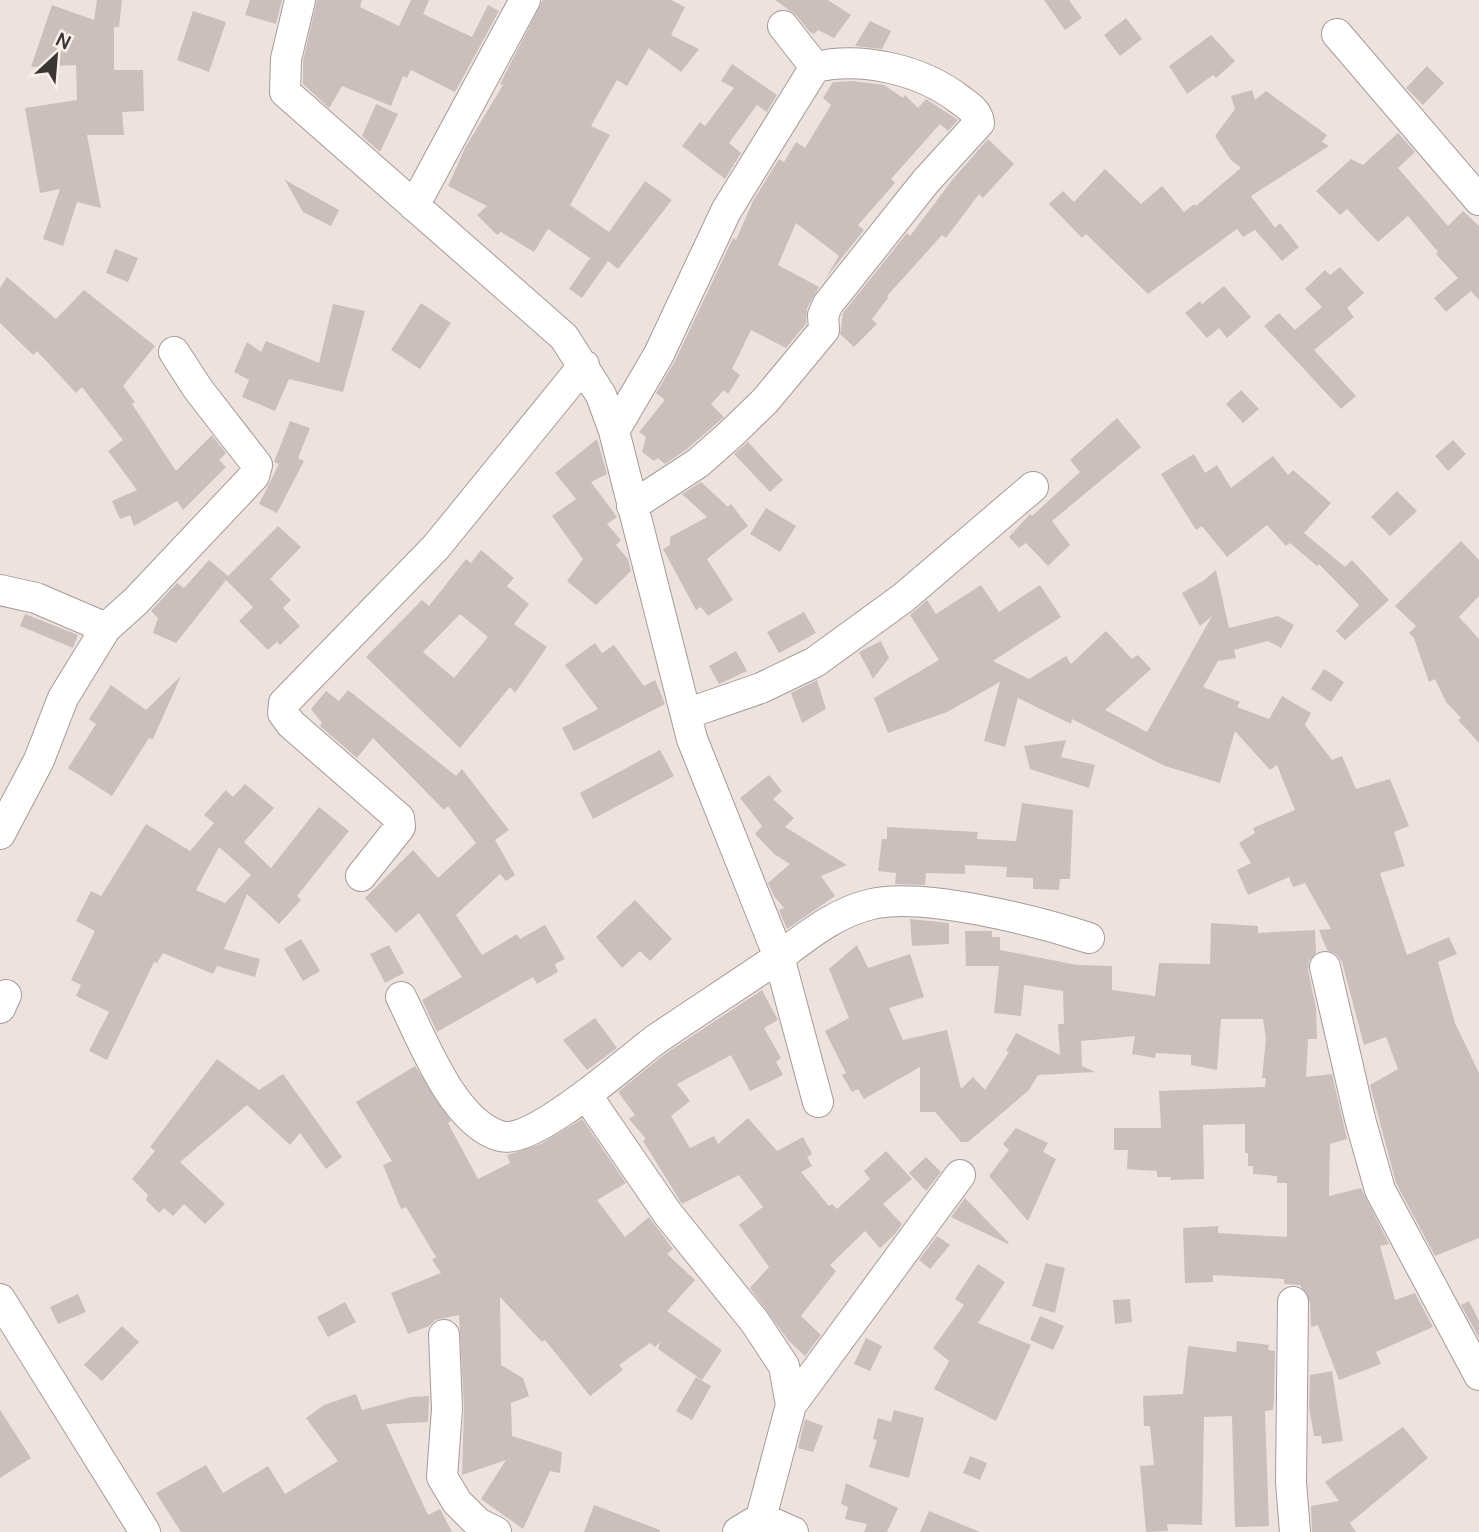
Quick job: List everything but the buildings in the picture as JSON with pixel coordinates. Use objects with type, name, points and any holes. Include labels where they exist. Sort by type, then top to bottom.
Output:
[{"type":"street","points":[[300,0],[286,58],[285,92],[564,337],[601,395],[614,431],[692,740],[779,957],[818,1102]]},
{"type":"street","points":[[414,206],[524,0]]},
{"type":"street","points":[[783,26],[815,67]]},
{"type":"street","points":[[1337,34],[1479,200]]},
{"type":"street","points":[[632,506],[698,463],[765,401],[824,330],[823,315],[828,304],[926,181],[979,123],[975,111],[952,94],[912,74],[866,65],[815,67]]},
{"type":"street","points":[[614,431],[659,354],[736,192],[815,67]]},
{"type":"street","points":[[0,834],[34,771],[63,698],[106,628],[136,601],[248,485],[257,464],[185,371],[174,352]]},
{"type":"street","points":[[361,876],[400,827],[399,818],[291,724],[283,713],[284,703],[436,547],[584,365]]},
{"type":"street","points":[[685,714],[761,688],[816,662],[903,598],[1033,487]]},
{"type":"street","points":[[0,590],[36,598],[106,628]]},
{"type":"street","points":[[401,997],[458,1107],[492,1133],[502,1137],[517,1136],[587,1096],[653,1042],[824,924],[870,904],[894,900],[985,911],[1045,923],[1089,938]]},
{"type":"street","points":[[1325,967],[1360,1119],[1380,1190],[1479,1375]]},
{"type":"street","points":[[587,1096],[667,1214],[755,1322],[783,1366],[791,1405]]},
{"type":"street","points":[[793,1532],[753,1527],[791,1405],[960,1175]]},
{"type":"street","points":[[0,1299],[145,1532]]},
{"type":"street","points":[[1293,1302],[1291,1482],[1295,1532]]},
{"type":"street","points":[[444,1335],[447,1409],[442,1477],[447,1489],[464,1509],[478,1523],[496,1532]]}]
